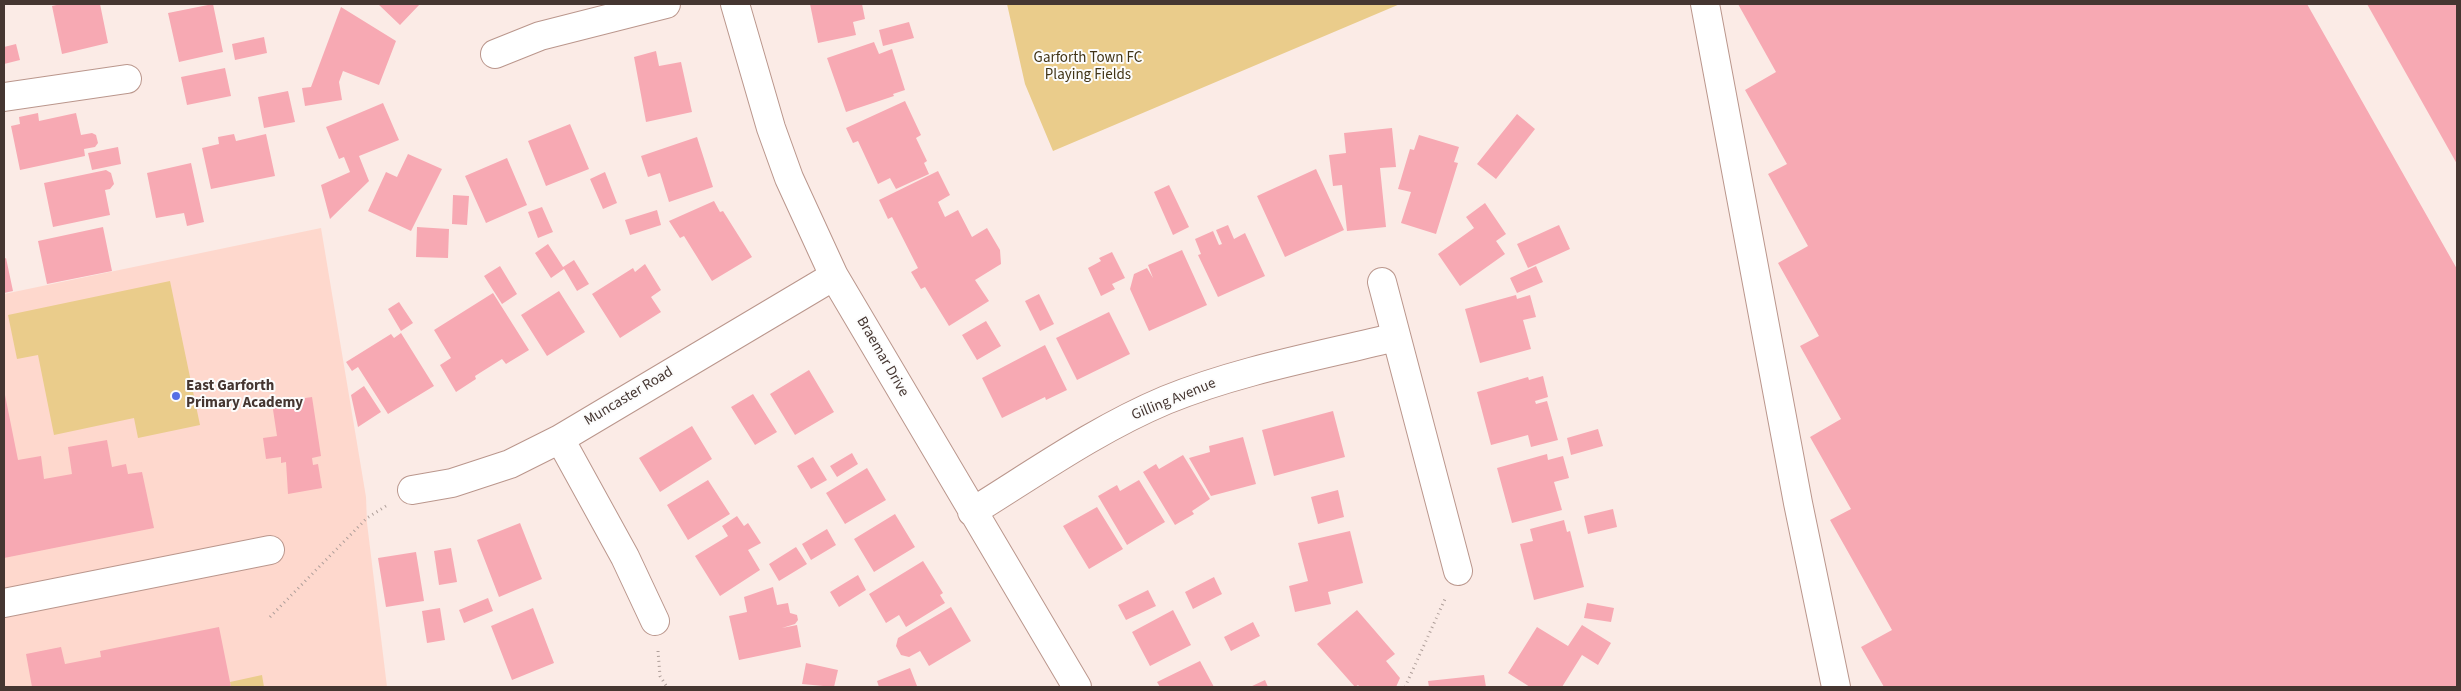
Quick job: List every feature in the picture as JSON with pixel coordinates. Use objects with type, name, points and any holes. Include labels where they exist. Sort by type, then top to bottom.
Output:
[{"type":"street","points":[[496,54],[540,36],[666,4]]},
{"type":"street","name":"Braemar Drive","points":[[735,4],[771,128],[789,178],[834,276],[1077,687]]},
{"type":"street","points":[[1705,4],[1796,494],[1836,687]]},
{"type":"street","points":[[4,97],[127,79]]},
{"type":"street","name":"Muncaster Road","points":[[412,490],[452,483],[510,464],[560,439],[834,276]]},
{"type":"street","points":[[1382,282],[1458,571]]},
{"type":"street","name":"Gilling Avenue","points":[[972,512],[1086,440],[1165,401],[1249,372],[1396,337]]},
{"type":"street","points":[[560,439],[625,557],[655,621]]},
{"type":"street","points":[[4,604],[270,550]]},
{"type":"path","points":[[270,617],[367,518],[412,490]]},
{"type":"path","points":[[1405,687],[1458,571]]},
{"type":"shaded area","name":"East Garforth Primary Academy","points":[[321,228],[366,497],[367,523],[387,687],[4,687],[4,294]]},
{"type":"green space","name":"Garforth Town FC Playing Fields","points":[[1007,4],[1400,4],[1053,151],[1025,84]]},
{"type":"green space","points":[[170,281],[200,425],[138,438],[134,418],[54,435],[38,355],[17,359],[8,315]]},
{"type":"green space","points":[[262,675],[264,687],[231,687],[230,682]]},
{"type":"building","points":[[61,4],[100,4],[108,43],[62,54],[52,6]]},
{"type":"building","points":[[213,4],[223,52],[179,62],[168,13]]},
{"type":"building","points":[[378,4],[420,4],[400,25]]},
{"type":"building","points":[[810,4],[862,4],[865,19],[853,22],[856,35],[818,43]]},
{"type":"building","points":[[1738,4],[2307,4],[2457,269],[2457,687],[1884,687],[1861,647],[1892,630],[1830,520],[1851,509],[1810,437],[1841,419],[1800,346],[1819,336],[1778,263],[1808,246],[1768,174],[1787,164],[1745,90],[1776,72]]},
{"type":"building","points":[[2367,4],[2457,4],[2457,164]]},
{"type":"building","points":[[341,7],[396,41],[379,85],[343,71],[339,82],[342,100],[305,106],[302,88],[311,87]]},
{"type":"building","points":[[909,22],[914,38],[883,46],[879,30]]},
{"type":"building","points":[[264,37],[267,53],[235,60],[232,44]]},
{"type":"building","points":[[874,42],[879,54],[892,49],[905,90],[893,94],[894,96],[846,112],[827,58]]},
{"type":"building","points":[[16,44],[20,60],[4,64],[4,47]]},
{"type":"building","points":[[656,51],[659,66],[681,62],[692,112],[646,122],[634,57]]},
{"type":"building","points":[[225,68],[231,96],[187,105],[181,77]]},
{"type":"building","points":[[288,91],[295,122],[264,128],[258,97]]},
{"type":"building","points":[[905,101],[921,135],[916,138],[927,161],[924,163],[929,174],[896,189],[890,178],[878,184],[858,141],[853,143],[846,128]]},
{"type":"building","points":[[383,103],[399,140],[359,156],[369,181],[330,219],[321,185],[350,172],[344,157],[339,159],[326,127]]},
{"type":"building","points":[[38,113],[39,121],[76,113],[81,135],[92,133],[96,135],[98,143],[95,147],[84,149],[85,156],[20,170],[11,126],[20,124],[19,117]]},
{"type":"building","points":[[1517,114],[1535,129],[1496,179],[1477,164]]},
{"type":"building","points":[[570,124],[589,169],[546,186],[528,141]]},
{"type":"building","points":[[1392,128],[1396,167],[1380,168],[1386,227],[1347,231],[1342,185],[1333,186],[1329,155],[1346,153],[1344,133]]},
{"type":"building","points":[[234,134],[236,141],[266,134],[275,176],[211,189],[202,148],[219,144],[218,137]]},
{"type":"building","points":[[1419,135],[1459,147],[1454,162],[1458,163],[1436,234],[1401,223],[1411,192],[1398,189],[1410,149],[1414,150]]},
{"type":"building","points":[[697,137],[713,187],[669,202],[660,173],[648,177],[641,156]]},
{"type":"building","points":[[118,147],[121,164],[92,170],[88,153]]},
{"type":"building","points":[[408,154],[442,169],[411,231],[368,211],[386,172],[397,177]]},
{"type":"building","points":[[507,158],[527,205],[486,223],[465,176]]},
{"type":"building","points":[[191,163],[204,222],[187,226],[184,213],[156,218],[147,173]]},
{"type":"building","points":[[1316,169],[1344,230],[1285,257],[1257,196]]},
{"type":"building","points":[[106,170],[111,173],[114,184],[110,189],[105,190],[110,215],[53,227],[44,183]]},
{"type":"building","points":[[938,171],[950,195],[938,202],[945,217],[958,210],[972,237],[987,228],[1000,250],[1001,264],[975,280],[989,301],[949,326],[925,287],[921,289],[911,272],[918,268],[892,217],[888,219],[879,200]]},
{"type":"building","points":[[605,172],[617,203],[603,209],[590,179]]},
{"type":"building","points":[[1169,185],[1189,227],[1173,235],[1154,192]]},
{"type":"building","points":[[453,195],[469,196],[467,225],[452,224]]},
{"type":"building","points":[[714,201],[720,212],[723,211],[752,257],[712,281],[684,236],[680,238],[669,221]]},
{"type":"building","points":[[1485,203],[1506,234],[1496,241],[1505,254],[1460,286],[1438,254],[1474,228],[1466,217]]},
{"type":"building","points":[[542,207],[553,232],[538,238],[528,212]]},
{"type":"building","points":[[657,210],[661,225],[630,235],[625,220]]},
{"type":"building","points":[[1228,225],[1234,239],[1245,233],[1265,276],[1218,297],[1198,255],[1201,254],[1195,239],[1213,231],[1219,245],[1222,244],[1216,230]]},
{"type":"building","points":[[1559,225],[1570,249],[1528,268],[1517,244]]},
{"type":"building","points":[[103,227],[112,271],[47,284],[38,241]]},
{"type":"building","points":[[417,227],[449,229],[448,258],[416,257]]},
{"type":"building","points":[[548,244],[563,267],[574,260],[589,284],[577,291],[564,269],[551,278],[535,253]]},
{"type":"building","points":[[1182,250],[1207,305],[1149,331],[1130,289],[1134,274],[1147,268],[1153,278],[1148,265]]},
{"type":"building","points":[[1112,252],[1125,278],[1112,284],[1115,289],[1101,296],[1088,268],[1101,261],[1099,258]]},
{"type":"building","points":[[6,258],[13,291],[4,293],[4,259]]},
{"type":"building","points":[[645,264],[661,290],[651,297],[661,312],[620,338],[592,294],[633,268],[635,272]]},
{"type":"building","points":[[500,266],[517,294],[502,304],[484,276]]},
{"type":"building","points":[[1536,266],[1543,282],[1517,293],[1510,278]]},
{"type":"building","points":[[559,291],[585,332],[547,356],[521,315]]},
{"type":"building","points":[[493,293],[529,350],[506,364],[502,359],[475,376],[476,379],[456,392],[440,365],[451,358],[434,330]]},
{"type":"building","points":[[1039,294],[1054,324],[1040,331],[1025,301]]},
{"type":"building","points":[[1516,295],[1517,299],[1530,295],[1536,317],[1523,320],[1531,349],[1480,363],[1465,309]]},
{"type":"building","points":[[399,302],[413,323],[401,331],[388,309]]},
{"type":"building","points":[[1109,312],[1130,354],[1077,380],[1056,338]]},
{"type":"building","points":[[986,321],[1001,346],[977,360],[962,335]]},
{"type":"building","points":[[401,333],[434,386],[388,414],[358,367],[352,371],[346,362],[391,334],[394,338]]},
{"type":"building","points":[[1045,345],[1067,390],[1046,400],[1045,397],[1002,418],[982,378]]},
{"type":"building","points":[[809,370],[834,412],[795,435],[770,394]]},
{"type":"building","points":[[1543,376],[1548,397],[1535,401],[1536,404],[1547,401],[1558,440],[1531,447],[1528,435],[1491,445],[1477,392],[1528,377],[1529,380]]},
{"type":"building","points":[[364,386],[381,412],[358,427],[351,395]]},
{"type":"building","points":[[4,390],[18,460],[41,456],[44,479],[72,474],[68,447],[107,440],[112,467],[126,464],[128,474],[142,472],[154,528],[4,558]]},
{"type":"building","points":[[753,394],[777,432],[755,445],[731,407]]},
{"type":"building","points":[[312,397],[321,456],[312,458],[313,465],[318,464],[322,488],[288,494],[286,462],[281,463],[281,457],[266,459],[263,438],[277,436],[272,403]]},
{"type":"building","points":[[1333,411],[1345,457],[1274,476],[1262,430]]},
{"type":"building","points":[[692,426],[712,459],[660,492],[639,458]]},
{"type":"building","points":[[1598,429],[1603,446],[1571,455],[1567,438]]},
{"type":"building","points":[[1243,437],[1256,484],[1211,496],[1189,458],[1210,452],[1209,446]]},
{"type":"building","points":[[852,453],[858,464],[837,477],[830,466]]},
{"type":"building","points":[[1547,454],[1548,460],[1563,456],[1569,478],[1554,482],[1562,510],[1512,523],[1497,468]]},
{"type":"building","points":[[1183,455],[1210,499],[1192,511],[1194,514],[1175,525],[1143,472],[1156,464],[1159,469]]},
{"type":"building","points":[[813,457],[827,480],[811,489],[797,466]]},
{"type":"building","points":[[867,468],[886,500],[845,524],[826,493]]},
{"type":"building","points":[[708,480],[730,514],[688,540],[667,505]]},
{"type":"building","points":[[1139,480],[1165,522],[1127,545],[1098,496],[1117,485],[1120,491]]},
{"type":"building","points":[[1338,490],[1344,517],[1318,524],[1311,497]]},
{"type":"building","points":[[1097,507],[1123,549],[1089,569],[1063,526]]},
{"type":"building","points":[[1613,509],[1617,527],[1588,534],[1584,516]]},
{"type":"building","points":[[895,514],[915,547],[874,572],[854,539]]},
{"type":"building","points":[[737,516],[744,526],[748,523],[761,543],[748,550],[760,570],[720,596],[695,556],[728,536],[722,526]]},
{"type":"building","points":[[1564,520],[1567,532],[1570,531],[1584,587],[1534,600],[1520,544],[1533,541],[1530,529]]},
{"type":"building","points":[[520,523],[542,579],[499,597],[477,540]]},
{"type":"building","points":[[827,529],[836,545],[811,560],[802,544]]},
{"type":"building","points":[[1350,531],[1363,583],[1328,592],[1331,604],[1295,612],[1289,586],[1308,581],[1298,543]]},
{"type":"building","points":[[796,547],[807,564],[779,581],[769,564]]},
{"type":"building","points":[[451,548],[457,582],[439,585],[434,551]]},
{"type":"building","points":[[416,552],[424,601],[386,607],[378,558]]},
{"type":"building","points":[[923,561],[943,593],[940,595],[945,603],[906,627],[899,615],[886,623],[869,594]]},
{"type":"building","points":[[858,575],[866,590],[839,607],[830,592]]},
{"type":"building","points":[[1214,577],[1222,594],[1193,609],[1185,592]]},
{"type":"building","points":[[773,587],[777,605],[788,603],[790,613],[797,615],[798,620],[795,624],[782,628],[797,625],[801,647],[739,660],[729,616],[747,612],[744,597]]},
{"type":"building","points":[[1148,590],[1156,606],[1126,620],[1118,605]]},
{"type":"building","points":[[488,598],[493,611],[464,623],[459,610]]},
{"type":"building","points":[[1587,603],[1614,608],[1611,622],[1584,618]]},
{"type":"building","points":[[951,607],[971,641],[929,666],[920,651],[909,657],[901,655],[896,646],[898,638]]},
{"type":"building","points":[[440,608],[445,640],[427,643],[422,611]]},
{"type":"building","points":[[533,608],[554,663],[512,680],[491,626]]},
{"type":"building","points":[[1173,610],[1191,645],[1150,666],[1132,632]]},
{"type":"building","points":[[1357,610],[1395,654],[1386,661],[1400,678],[1396,687],[1360,687],[1358,685],[1355,687],[1317,644]]},
{"type":"building","points":[[1253,622],[1260,636],[1231,651],[1224,637]]},
{"type":"building","points":[[1582,625],[1611,643],[1598,665],[1582,655],[1562,687],[1530,687],[1508,673],[1537,627],[1568,646]]},
{"type":"building","points":[[219,627],[231,687],[32,687],[26,654],[61,647],[65,664],[101,657],[100,651]]},
{"type":"building","points":[[1200,661],[1214,687],[1160,687],[1157,682]]},
{"type":"building","points":[[806,663],[838,670],[834,687],[802,684]]},
{"type":"building","points":[[910,668],[917,686],[879,687],[877,681]]},
{"type":"building","points":[[1484,675],[1486,687],[1429,687],[1428,681]]},
{"type":"building","points":[[1265,680],[1268,687],[1250,687]]},
{"type":"place","name":"East Garforth Primary Academy","points":[[176,396]]}]
